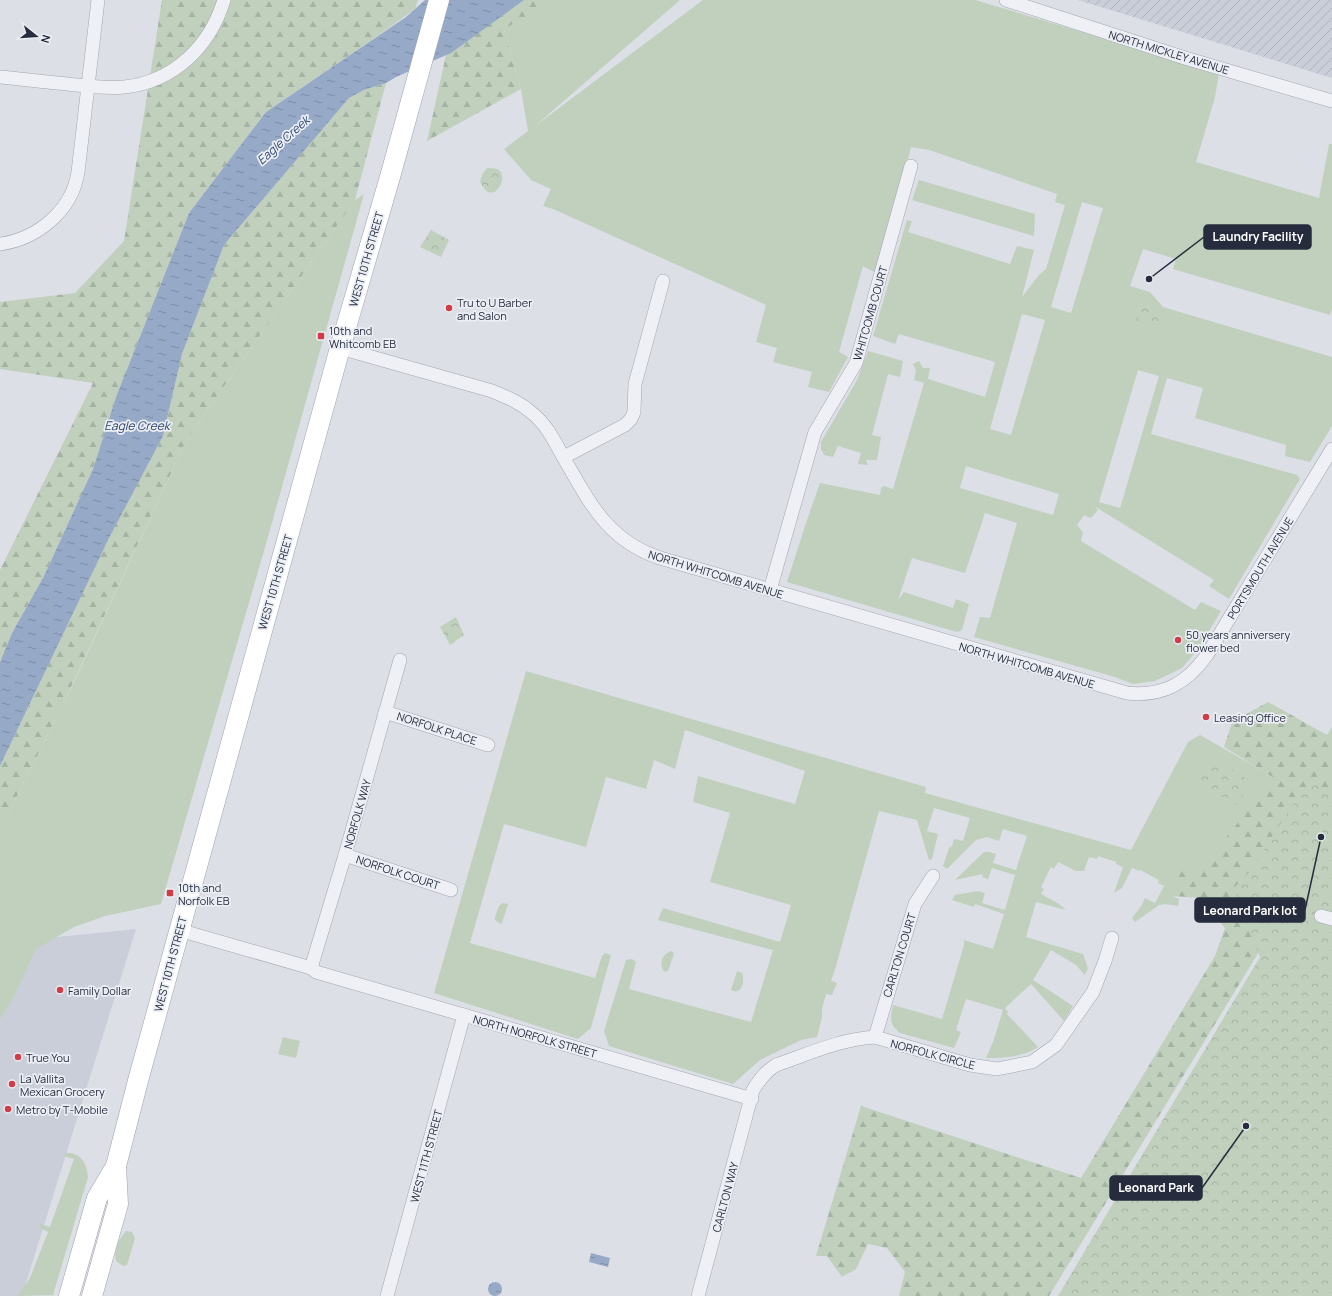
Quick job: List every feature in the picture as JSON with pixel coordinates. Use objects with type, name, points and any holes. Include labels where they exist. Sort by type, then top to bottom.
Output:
[{"type":"main road","name":"WEST 10TH STREET","points":[[69,1296],[97,1198],[116,1166],[179,930],[340,348],[439,0]]},
{"type":"main road","name":"WEST 10TH STREET","points":[[92,1296],[118,1204],[116,1166]]},
{"type":"street","points":[[0,244],[25,238],[45,226],[58,214],[71,194],[77,178],[98,0]]},
{"type":"street","points":[[0,77],[88,87],[112,88],[130,86],[152,80],[174,70],[192,55],[207,37],[216,22],[224,0]]},
{"type":"street","name":"NORTH MICKLEY AVENUE","points":[[1006,0],[1185,58],[1332,101]]},
{"type":"street","name":"WHITCOMB COURT","points":[[770,590],[814,432],[856,363],[912,166]]},
{"type":"street","points":[[564,457],[625,425],[631,419],[634,412],[635,384],[663,281]]},
{"type":"street","name":"NORTH WHITCOMB AVENUE","points":[[340,348],[486,390],[522,405],[541,421],[549,431],[601,519],[613,532],[633,546],[649,554],[1115,691],[1138,694],[1160,691]]},
{"type":"street","name":"PORTSMOUTH AVENUE","points":[[1160,691],[1173,686],[1188,677],[1197,669],[1207,655],[1332,449]]},
{"type":"street","name":"NORFOLK WAY","points":[[311,968],[345,855],[400,660]]},
{"type":"street","name":"NORFOLK PLACE","points":[[385,712],[488,745]]},
{"type":"street","name":"NORFOLK COURT","points":[[345,855],[451,890]]},
{"type":"street","name":"CARLTON COURT","points":[[874,1037],[915,904],[933,876]]},
{"type":"street","name":"NORTH NORFOLK STREET","points":[[179,930],[311,968],[316,972],[752,1099]]},
{"type":"street","name":"NORFOLK CIRCLE","points":[[874,1037],[970,1065],[997,1069],[1032,1062],[1056,1045],[1093,992],[1106,961],[1112,938]]},
{"type":"street","name":"WEST 11TH STREET","points":[[387,1296],[464,1015]]},
{"type":"street","points":[[752,1099],[753,1090],[760,1079],[769,1069],[776,1065],[844,1042],[874,1037]]},
{"type":"street","name":"CARLTON WAY","points":[[698,1296],[752,1099]]},
{"type":"shaded area","points":[[1078,0],[1332,0],[1332,78]]},
{"type":"shaded area","points":[[136,929],[22,1296],[0,1296],[0,1015],[38,939]]},
{"type":"green space","points":[[162,0],[418,0],[415,9],[266,112],[189,213],[116,397],[93,469],[44,576],[12,633],[0,662],[0,570],[93,383],[0,369],[0,302],[75,293],[124,241]]},
{"type":"green space","points":[[524,0],[549,0],[530,14],[504,29],[521,89],[427,141],[446,55]]},
{"type":"green space","points":[[548,0],[680,0],[535,126],[703,0],[975,0],[1219,73],[1215,97],[1196,162],[1319,198],[1329,144],[1332,144],[1332,309],[1330,315],[1173,269],[1176,259],[1143,249],[1130,286],[1150,292],[1163,307],[1332,357],[1332,426],[1310,462],[1285,456],[1286,445],[1195,418],[1203,388],[1167,378],[1151,434],[1297,475],[1300,479],[1229,599],[1209,586],[1214,580],[1094,506],[1098,510],[1093,516],[1090,518],[1084,515],[1077,525],[1083,532],[1081,541],[1195,610],[1201,602],[1221,611],[1198,649],[1182,668],[1155,681],[1133,684],[1115,677],[974,637],[980,617],[990,618],[1017,523],[985,513],[965,573],[912,558],[898,600],[904,592],[953,608],[956,599],[969,604],[962,630],[957,632],[787,582],[820,483],[880,495],[881,488],[884,486],[893,489],[924,383],[914,380],[916,370],[913,364],[919,361],[923,368],[930,368],[928,379],[985,397],[995,362],[899,334],[895,344],[873,336],[907,220],[912,221],[908,232],[1010,264],[1017,246],[1034,250],[1022,297],[1039,275],[1046,269],[1065,205],[1055,202],[1057,194],[929,150],[911,147],[894,218],[876,273],[863,266],[839,352],[848,357],[829,392],[808,387],[812,372],[773,362],[777,348],[756,342],[766,305],[553,209],[543,206],[551,189],[531,180],[504,149],[528,131],[521,89],[504,29]],"holes":[[[1082,202],[1103,208],[1071,313],[1051,307]],[[1022,314],[1045,320],[1011,435],[990,429]],[[1138,370],[1159,376],[1120,508],[1099,502]],[[966,466],[1059,494],[1053,515],[960,488]]]},
{"type":"green space","points":[[386,83],[355,200],[187,439],[64,702],[0,830],[0,766],[112,531],[163,436],[182,354],[224,245],[349,98],[364,90]]},
{"type":"green space","points":[[487,168],[497,169],[501,173],[501,184],[494,192],[489,192],[485,189],[480,181]]},
{"type":"green space","points":[[919,180],[1035,214],[1034,236],[912,200]]},
{"type":"green space","points":[[364,194],[264,551],[161,904],[105,916],[74,927],[36,949],[13,999],[0,1019],[0,830],[73,684],[187,439],[355,200]]},
{"type":"green space","points":[[431,230],[449,240],[441,257],[420,247]]},
{"type":"green space","points":[[1140,304],[1162,311],[1157,329],[1135,322]]},
{"type":"green space","points":[[868,351],[903,361],[900,377],[888,374],[872,435],[881,437],[877,460],[866,460],[868,465],[858,464],[861,453],[838,446],[833,457],[824,455],[821,449],[821,442],[857,380]]},
{"type":"green space","points":[[456,617],[464,635],[450,645],[440,627]]},
{"type":"green space","points":[[526,671],[926,787],[925,793],[1131,850],[1188,742],[1200,735],[1275,778],[1198,872],[1173,896],[1179,899],[1178,906],[1165,904],[1159,905],[1135,922],[1132,918],[1142,905],[1145,898],[1155,903],[1164,886],[1158,883],[1159,880],[1140,870],[1139,871],[1132,868],[1122,888],[1114,893],[1123,867],[1116,864],[1116,862],[1098,856],[1097,859],[1089,857],[1084,871],[1076,871],[1058,862],[1054,869],[1051,867],[1041,887],[1044,889],[1041,894],[1059,904],[1066,910],[1036,902],[1026,937],[1083,954],[1088,968],[1085,975],[1076,965],[1051,950],[1033,980],[1073,1006],[1064,1021],[1031,984],[1005,1008],[1008,1012],[1007,1014],[1038,1047],[1020,1055],[1006,1057],[986,1058],[993,1042],[1003,1010],[966,999],[956,1030],[961,1032],[954,1048],[900,1033],[892,1023],[891,1017],[893,1005],[942,1019],[964,945],[964,940],[993,949],[1004,914],[975,904],[974,907],[952,900],[955,895],[978,891],[985,893],[982,903],[1005,910],[1015,875],[992,868],[988,879],[982,877],[983,874],[955,880],[984,852],[996,854],[993,863],[1016,870],[1027,836],[1003,829],[999,841],[987,837],[976,840],[947,869],[943,866],[949,848],[952,846],[954,839],[963,841],[970,818],[934,808],[927,831],[938,834],[932,859],[929,860],[917,820],[879,811],[831,981],[837,983],[832,995],[826,994],[817,1037],[801,1040],[760,1060],[733,1084],[609,1046],[604,1031],[626,960],[632,959],[636,962],[629,989],[751,1022],[773,950],[658,920],[663,908],[780,942],[791,905],[710,882],[730,813],[693,802],[698,776],[795,804],[805,771],[685,730],[675,769],[654,760],[646,789],[606,777],[586,847],[504,824],[470,943],[595,978],[602,956],[605,953],[611,955],[591,1028],[578,1039],[434,993]]},
{"type":"green space","points":[[1268,702],[1327,735],[1332,727],[1332,911],[1290,901],[1049,1296],[899,1296],[905,1272],[887,1248],[868,1244],[856,1269],[842,1277],[827,1256],[816,1256],[861,1106],[1081,1178],[1215,956],[1225,928],[1200,898],[1173,896],[1176,865],[1198,872],[1274,778],[1224,747],[1232,722]]},
{"type":"green space","points":[[1212,757],[1252,782],[1237,805],[1197,781]]},
{"type":"green space","points":[[1311,779],[1332,796],[1332,1296],[1058,1296],[1260,957],[1234,888],[1253,868],[1274,833]]},
{"type":"green space","points":[[503,903],[508,904],[501,924],[495,920],[495,917],[499,906]]},
{"type":"green space","points":[[672,951],[674,954],[668,971],[665,972],[662,966],[662,960],[666,954]]},
{"type":"green space","points":[[737,971],[742,973],[743,983],[742,987],[738,991],[735,991],[731,990]]},
{"type":"green space","points":[[283,1037],[300,1041],[296,1058],[278,1054]]},
{"type":"green space","points":[[66,1153],[76,1154],[85,1163],[88,1177],[53,1295],[18,1296],[30,1278],[48,1232],[40,1228],[40,1224],[50,1227],[74,1159],[64,1156]]},
{"type":"green space","points":[[126,1231],[132,1232],[135,1238],[127,1265],[123,1266],[116,1261],[116,1249],[119,1241]]},
{"type":"water","name":"Eagle Creek","points":[[425,0],[524,0],[451,53],[396,77],[386,83],[364,90],[349,98],[224,245],[182,354],[163,436],[109,538],[0,766],[0,662],[12,633],[44,576],[93,469],[116,397],[189,213],[266,112],[406,17]]},
{"type":"water","points":[[591,1253],[610,1258],[608,1267],[589,1262]]},
{"type":"water","points":[[492,1282],[498,1282],[502,1286],[502,1292],[498,1296],[492,1296],[488,1292],[488,1286]]},
{"type":"place","name":"Laundry Facility","points":[[1149,279]]},
{"type":"place","name":"Tru to U Barber and Salon","points":[[449,308]]},
{"type":"place","name":"10th and Whitcomb EB","points":[[321,336]]},
{"type":"place","name":"50 years anniversery flower bed","points":[[1178,640]]},
{"type":"place","name":"Leasing Office","points":[[1206,717]]},
{"type":"place","name":"Leonard Park lot","points":[[1321,837]]},
{"type":"place","name":"10th and Norfolk EB","points":[[170,893]]},
{"type":"place","name":"Family Dollar","points":[[60,990]]},
{"type":"place","name":"True You","points":[[18,1057]]},
{"type":"place","name":"La Vallita Mexican Grocery","points":[[12,1084]]},
{"type":"place","name":"Metro by T-Mobile","points":[[8,1109]]},
{"type":"place","name":"Leonard Park","points":[[1246,1126]]}]
